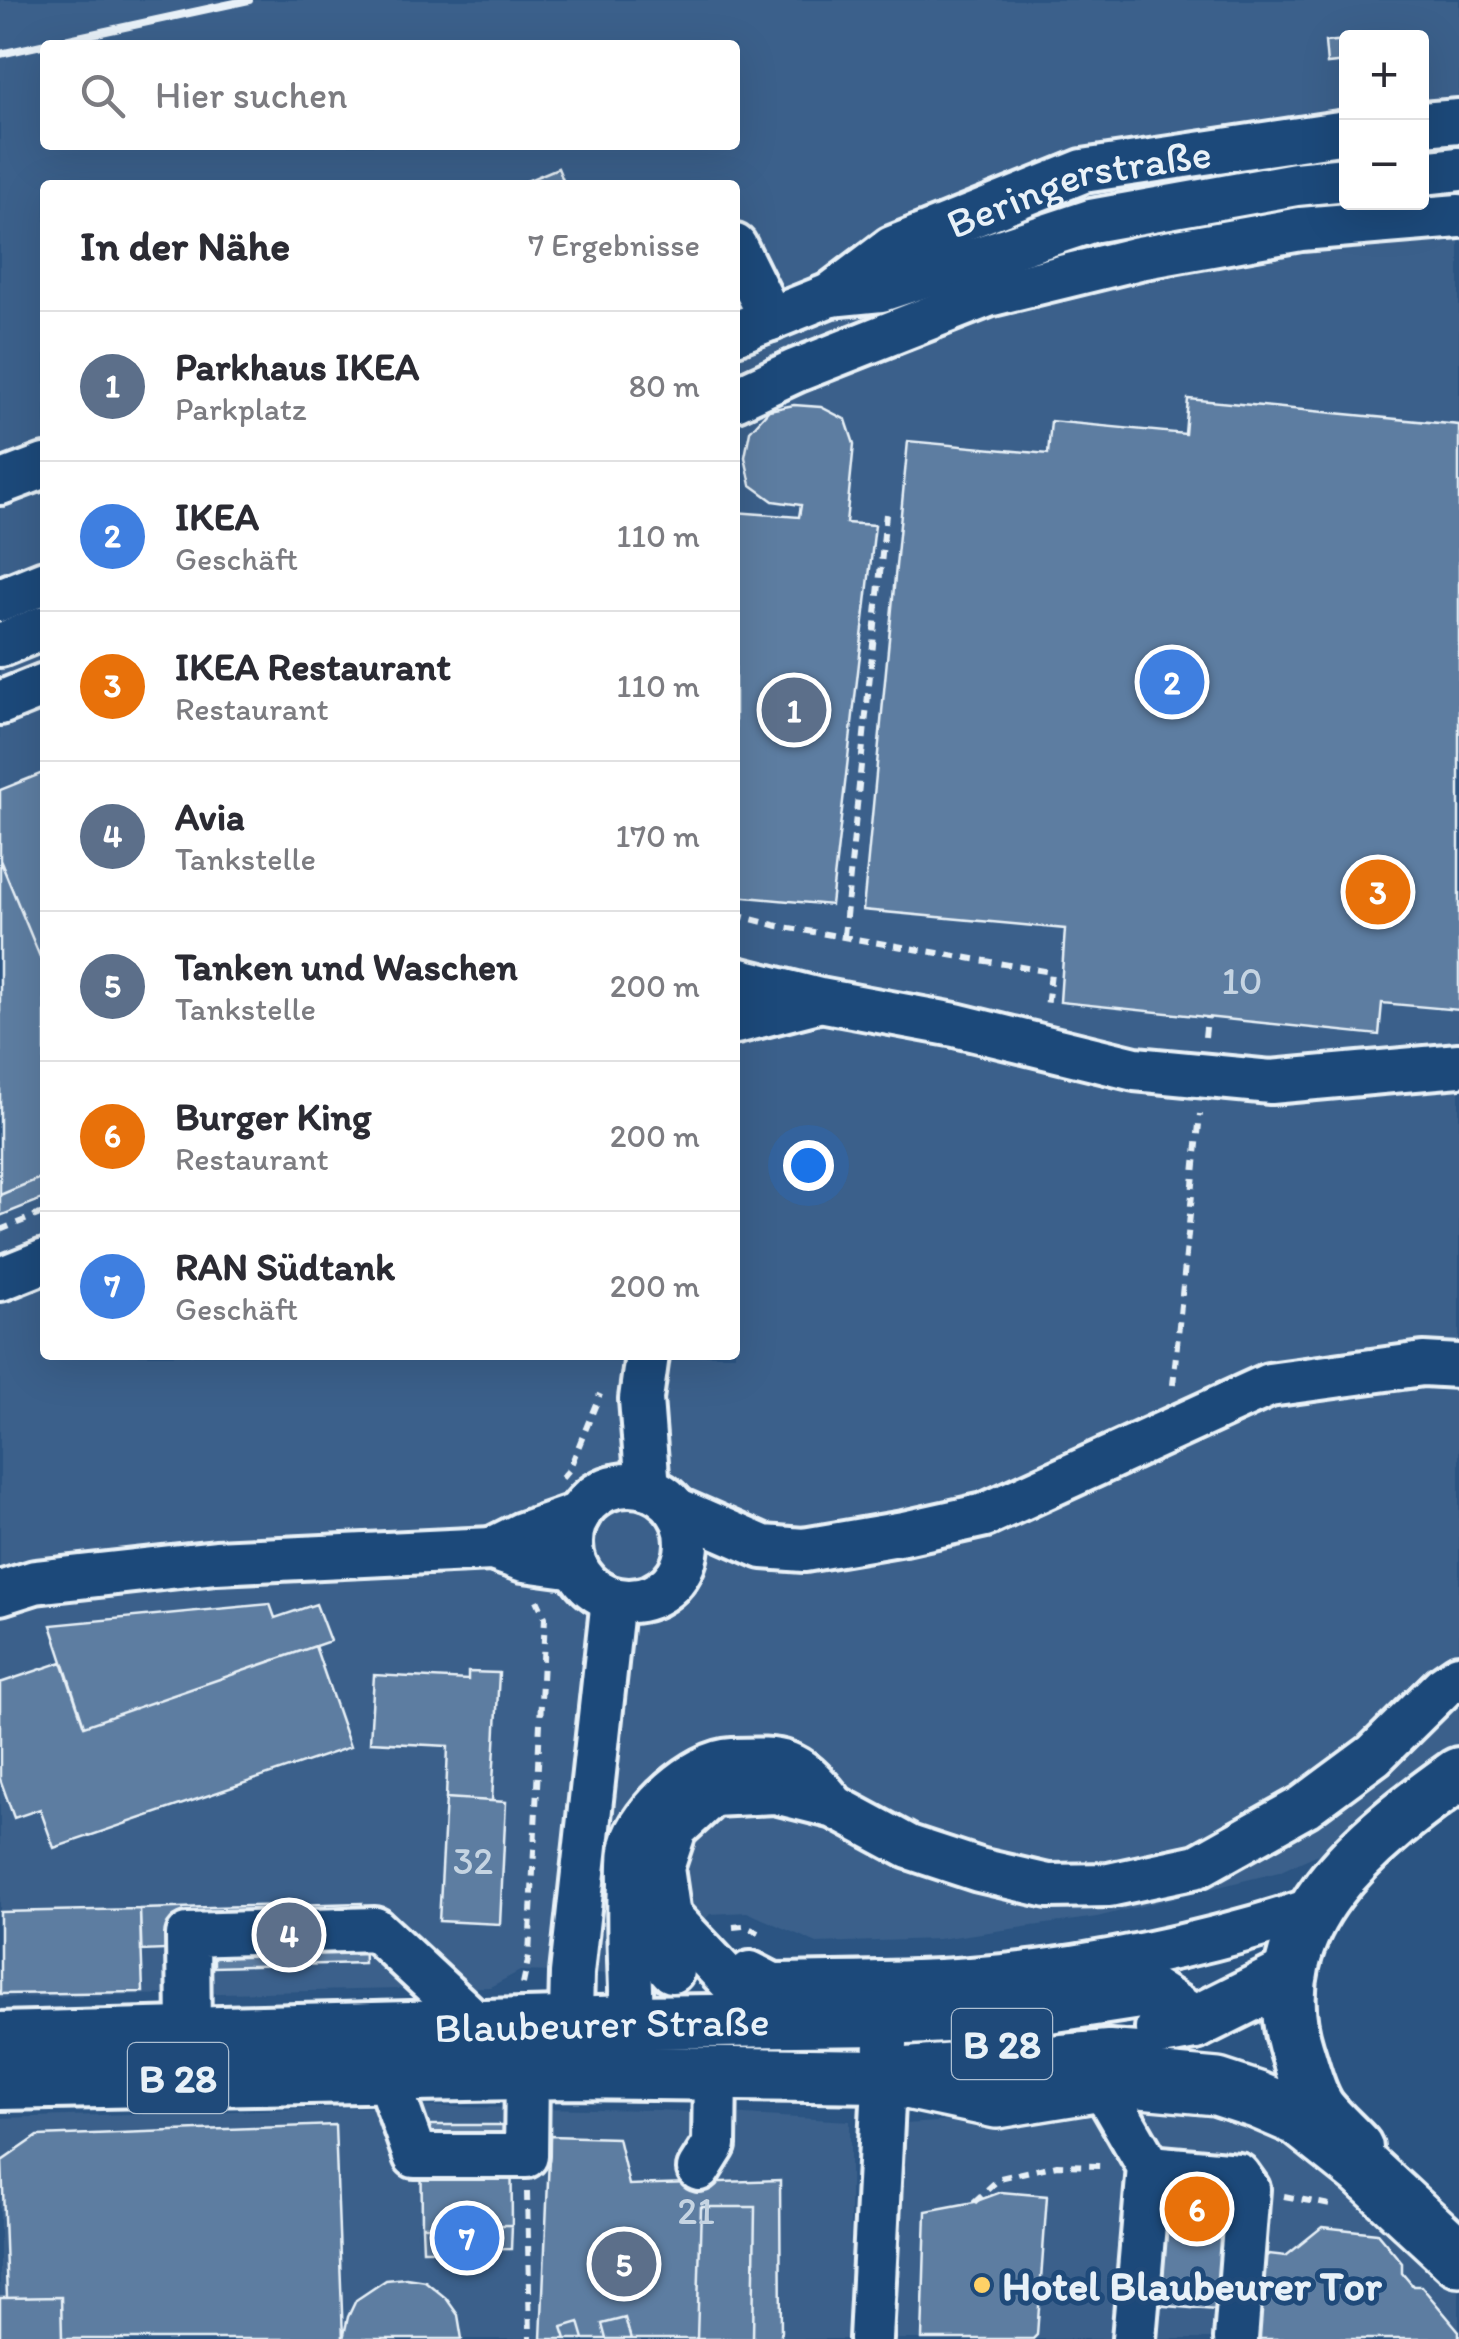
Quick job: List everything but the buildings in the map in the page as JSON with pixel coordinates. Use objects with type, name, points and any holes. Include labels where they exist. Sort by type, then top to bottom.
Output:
[{"type":"highway","points":[[886,2044],[997,2100],[1103,2070],[1141,2080],[1217,2088],[1299,2118],[1364,2170],[1459,2258]]},
{"type":"main road","name":"B 28","points":[[1317,2106],[1292,2035],[1288,1976],[1303,1930],[1323,1894],[1390,1823],[1459,1774]]},
{"type":"main road","name":"Blaubeurer Straße","points":[[632,2047],[715,2074],[886,2044],[1003,2013],[1145,1991],[1194,2023],[1288,1976]]},
{"type":"main road","name":"Blaubeurer Straße","points":[[0,2039],[189,2021],[466,2014],[549,2068]]},
{"type":"main road","name":"Blaubeurer Straße","points":[[0,2083],[390,2087],[549,2068],[632,2047],[810,2019],[886,2044]]},
{"type":"main road","name":"B 28","points":[[1103,2070],[1229,2068],[1302,2093],[1392,2185],[1459,2245]]},
{"type":"street","points":[[1429,123],[1459,121]]},
{"type":"street","name":"Beringerstraße","points":[[753,326],[830,295],[892,248],[1083,171],[1339,133]]},
{"type":"street","points":[[1289,141],[1301,229]]},
{"type":"street","points":[[1429,171],[1459,169]]},
{"type":"street","name":"Beringerstraße","points":[[830,295],[881,290],[1091,221],[1296,184],[1339,181]]},
{"type":"street","points":[[740,398],[795,371],[988,295],[1139,258],[1301,229],[1459,216]]},
{"type":"street","points":[[740,268],[753,326]]},
{"type":"street","points":[[0,483],[40,468]]},
{"type":"street","points":[[0,600],[40,584]]},
{"type":"street","points":[[0,646],[40,629]]},
{"type":"street","points":[[0,703],[40,687]]},
{"type":"street","points":[[740,978],[820,1000],[955,1024],[1135,1069],[1271,1082],[1459,1065]]},
{"type":"street","points":[[740,1023],[820,1000]]},
{"type":"street","points":[[0,1279],[40,1262]]},
{"type":"street","points":[[628,1500],[622,1390],[643,1360]]},
{"type":"street","points":[[513,1548],[628,1500],[763,1547],[804,1550],[985,1515],[1269,1385],[1422,1364],[1459,1366]]},
{"type":"street","points":[[628,1500],[686,1536],[683,1564],[674,1579],[646,1598],[630,1601],[612,1599],[585,1581],[571,1550],[572,1531],[628,1500]]},
{"type":"street","points":[[683,1564],[763,1547]]},
{"type":"street","points":[[0,1593],[35,1582],[216,1562],[513,1548],[576,1567]]},
{"type":"street","points":[[390,2087],[414,2156],[526,2156],[549,2068],[590,1788],[612,1599]]},
{"type":"street","points":[[810,2019],[684,1959],[669,1916],[662,1868],[675,1829],[712,1795],[775,1792],[835,1807],[910,1847],[980,1870],[1048,1886],[1109,1885],[1198,1866],[1305,1806],[1374,1754],[1459,1676]]},
{"type":"street","points":[[632,2047],[632,1844],[647,1820],[683,1780],[722,1760],[777,1758],[811,1777],[835,1807]]},
{"type":"street","points":[[629,1902],[658,1955],[773,1984],[973,1979],[1107,1960],[1242,1933],[1314,1910]]},
{"type":"street","points":[[189,2021],[188,1935],[374,1929],[466,2014]]},
{"type":"street","points":[[872,2339],[886,2044]]},
{"type":"street","points":[[1103,2070],[1112,2104],[1149,2167],[1134,2339]]},
{"type":"street","points":[[700,2169],[714,2145],[715,2074]]},
{"type":"street","points":[[1149,2167],[1238,2176],[1248,2190],[1236,2339]]},
{"type":"path","points":[[844,936],[886,514]]},
{"type":"path","points":[[740,916],[1051,972],[1047,1008],[1062,1013]]},
{"type":"path","points":[[1169,1432],[1204,1076],[1206,1018]]},
{"type":"path","points":[[0,1230],[40,1214]]},
{"type":"path","points":[[523,1985],[530,1956],[545,1618],[513,1548],[519,1510],[541,1499],[570,1470],[593,1418],[622,1390]]},
{"type":"path","points":[[526,2156],[530,2339]]},
{"type":"path","points":[[974,2202],[1000,2178],[1057,2165],[1149,2167]]},
{"type":"path","points":[[1248,2190],[1352,2210]]},
{"type":"shaded area","points":[[0,0],[1459,0],[1459,1765],[1346,1841],[1279,1872],[1097,1917],[938,1939],[817,1943],[747,1912],[710,1914],[653,1975],[520,1971],[490,1987],[0,1998]]},
{"type":"shaded area","points":[[395,2106],[657,2110],[850,2121],[850,2339],[0,2339],[0,2118]]},
{"type":"shaded area","points":[[1168,2108],[1246,2115],[1459,2231],[1459,2339],[893,2339],[904,2124]]},
{"type":"railway","points":[[65,40],[249,0]]},
{"type":"railway","points":[[0,54],[40,45]]},
{"type":"place","name":"IKEA","points":[[1172,682]]},
{"type":"place","name":"Parkhaus IKEA","points":[[794,710]]},
{"type":"place","name":"IKEA Restaurant","points":[[1378,892]]},
{"type":"place","name":"Avia","points":[[289,1935]]},
{"type":"place","name":"Burger King","points":[[1197,2209]]},
{"type":"place","name":"RAN Südtank","points":[[467,2238]]},
{"type":"place","name":"Tanken und Waschen","points":[[624,2264]]},
{"type":"place","name":"Hotel Blaubeurer Tor","points":[[982,2285]]}]
